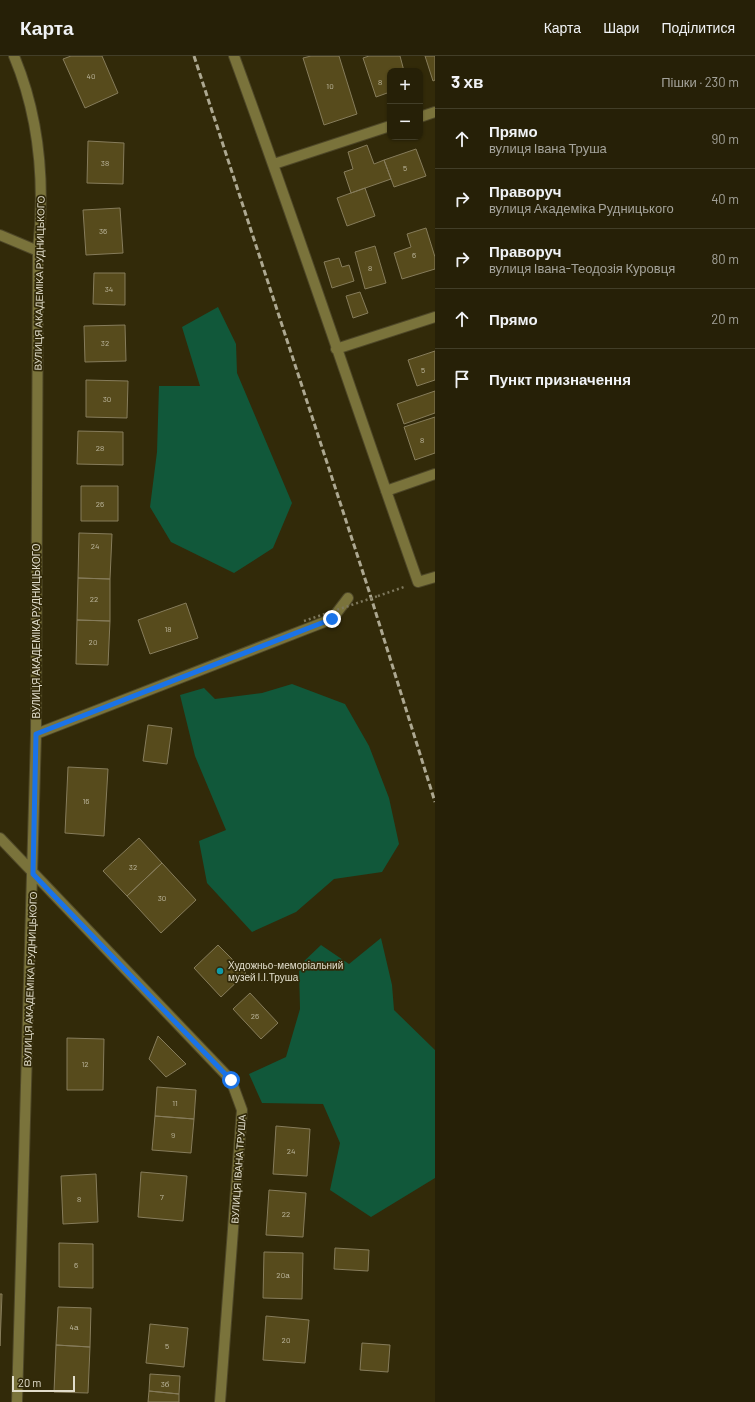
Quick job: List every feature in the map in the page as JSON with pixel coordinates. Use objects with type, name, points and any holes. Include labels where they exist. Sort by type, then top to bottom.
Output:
[{"type":"street","name":"ВУЛИЦЯ АКАДЕМІКА РУДНИЦЬКОГО","points":[[14,56],[34,115],[39,157],[42,218],[38,252],[36,734],[18,1402]]},
{"type":"street","points":[[234,56],[274,164],[336,349],[418,582],[435,577]]},
{"type":"street","points":[[423,115],[435,112]]},
{"type":"street","points":[[274,164],[387,127]]},
{"type":"street","points":[[0,235],[38,252]]},
{"type":"street","points":[[336,349],[435,317]]},
{"type":"street","points":[[386,491],[435,474]]},
{"type":"street","points":[[36,734],[279,638],[332,619],[348,598]]},
{"type":"street","name":"ВУЛИЦЯ ІВАНА ТРУША","points":[[0,838],[231,1080],[242,1110],[220,1402]]},
{"type":"path","points":[[304,621],[407,586]]},
{"type":"green space","points":[[218,307],[236,344],[237,373],[292,503],[273,548],[234,573],[171,542],[150,507],[157,452],[159,386],[200,386],[182,327]]},
{"type":"green space","points":[[292,684],[345,704],[369,746],[389,798],[399,844],[382,872],[334,879],[296,912],[252,932],[207,883],[199,841],[226,830],[195,756],[180,695],[204,688],[215,699],[262,693]]},
{"type":"green space","points":[[381,938],[392,985],[394,1010],[435,1050],[435,1178],[371,1217],[330,1190],[340,1143],[323,1104],[262,1103],[249,1074],[286,1057],[300,1009],[299,966],[321,945],[349,964]]},
{"type":"building","points":[[71,56],[102,56],[118,93],[85,108],[63,59]]},
{"type":"building","points":[[311,56],[339,56],[357,114],[324,125],[303,58]]},
{"type":"building","points":[[369,56],[400,56],[403,68],[387,68],[387,93],[376,97],[363,58]]},
{"type":"building","points":[[425,56],[435,56],[435,80],[433,81]]},
{"type":"building","points":[[88,141],[124,143],[123,184],[87,183]]},
{"type":"building","points":[[367,145],[374,164],[384,160],[391,179],[351,193],[344,172],[353,169],[348,152]]},
{"type":"building","points":[[416,149],[426,176],[394,187],[384,160]]},
{"type":"building","points":[[365,188],[375,216],[347,226],[337,198]]},
{"type":"building","points":[[120,208],[123,253],[86,255],[83,210]]},
{"type":"building","points":[[426,228],[435,257],[435,269],[402,279],[394,253],[411,247],[407,234]]},
{"type":"building","points":[[375,246],[386,283],[365,289],[355,252]]},
{"type":"building","points":[[339,258],[342,267],[349,265],[354,281],[332,288],[324,262]]},
{"type":"building","points":[[94,273],[125,273],[125,305],[93,304]]},
{"type":"building","points":[[360,292],[368,313],[353,318],[346,296]]},
{"type":"building","points":[[125,325],[126,361],[85,362],[84,326]]},
{"type":"building","points":[[435,351],[435,380],[417,386],[408,360]]},
{"type":"building","points":[[86,380],[128,381],[127,418],[86,417]]},
{"type":"building","points":[[435,391],[435,413],[404,424],[397,404]]},
{"type":"building","points":[[435,417],[435,453],[415,460],[404,427]]},
{"type":"building","points":[[78,431],[123,432],[123,465],[77,464]]},
{"type":"building","points":[[81,486],[118,486],[118,521],[81,521]]},
{"type":"building","points":[[79,533],[112,534],[110,579],[78,578]]},
{"type":"building","points":[[78,578],[110,579],[110,621],[77,620]]},
{"type":"building","points":[[186,603],[198,638],[150,654],[138,620]]},
{"type":"building","points":[[77,620],[110,621],[108,665],[76,664]]},
{"type":"building","points":[[148,725],[172,728],[167,764],[143,761]]},
{"type":"building","points":[[68,767],[108,769],[104,836],[65,833]]},
{"type":"building","points":[[139,838],[162,863],[127,896],[103,871]]},
{"type":"building","points":[[162,863],[196,900],[161,933],[127,896]]},
{"type":"building","name":"Художньо-меморіальний музей І.І.Труша","points":[[218,945],[246,973],[221,997],[194,968]]},
{"type":"building","points":[[250,993],[278,1023],[261,1039],[233,1009]]},
{"type":"building","points":[[158,1036],[186,1064],[166,1077],[149,1059]]},
{"type":"building","points":[[67,1038],[104,1039],[103,1090],[67,1090]]},
{"type":"building","points":[[157,1087],[196,1090],[194,1119],[155,1116]]},
{"type":"building","points":[[155,1116],[194,1119],[191,1153],[152,1150]]},
{"type":"building","points":[[276,1126],[310,1129],[307,1176],[273,1174]]},
{"type":"building","points":[[141,1172],[187,1176],[183,1221],[138,1217]]},
{"type":"building","points":[[96,1174],[98,1222],[63,1224],[61,1176]]},
{"type":"building","points":[[269,1190],[306,1193],[303,1237],[266,1235]]},
{"type":"building","points":[[59,1243],[93,1244],[93,1288],[59,1287]]},
{"type":"building","points":[[335,1248],[369,1250],[368,1271],[334,1269]]},
{"type":"building","points":[[264,1252],[303,1253],[302,1299],[263,1298]]},
{"type":"building","points":[[0,1294],[2,1294],[0,1346]]},
{"type":"building","points":[[58,1307],[91,1308],[90,1347],[56,1345]]},
{"type":"building","points":[[266,1316],[309,1320],[305,1363],[263,1360]]},
{"type":"building","points":[[150,1324],[188,1328],[184,1367],[146,1363]]},
{"type":"building","points":[[362,1343],[390,1345],[388,1372],[360,1370]]},
{"type":"building","points":[[56,1345],[90,1347],[88,1393],[54,1392]]},
{"type":"building","points":[[150,1374],[180,1376],[179,1394],[149,1391]]},
{"type":"building","points":[[149,1391],[179,1394],[179,1402],[148,1402]]},
{"type":"railway","points":[[194,56],[369,591],[435,802]]},
{"type":"place","name":"Художньо-меморіальний музей І.І.Труша","points":[[220,971]]},
{"type":"route","points":[[231,1080],[33,874],[36,734],[279,638],[332,619]]}]
